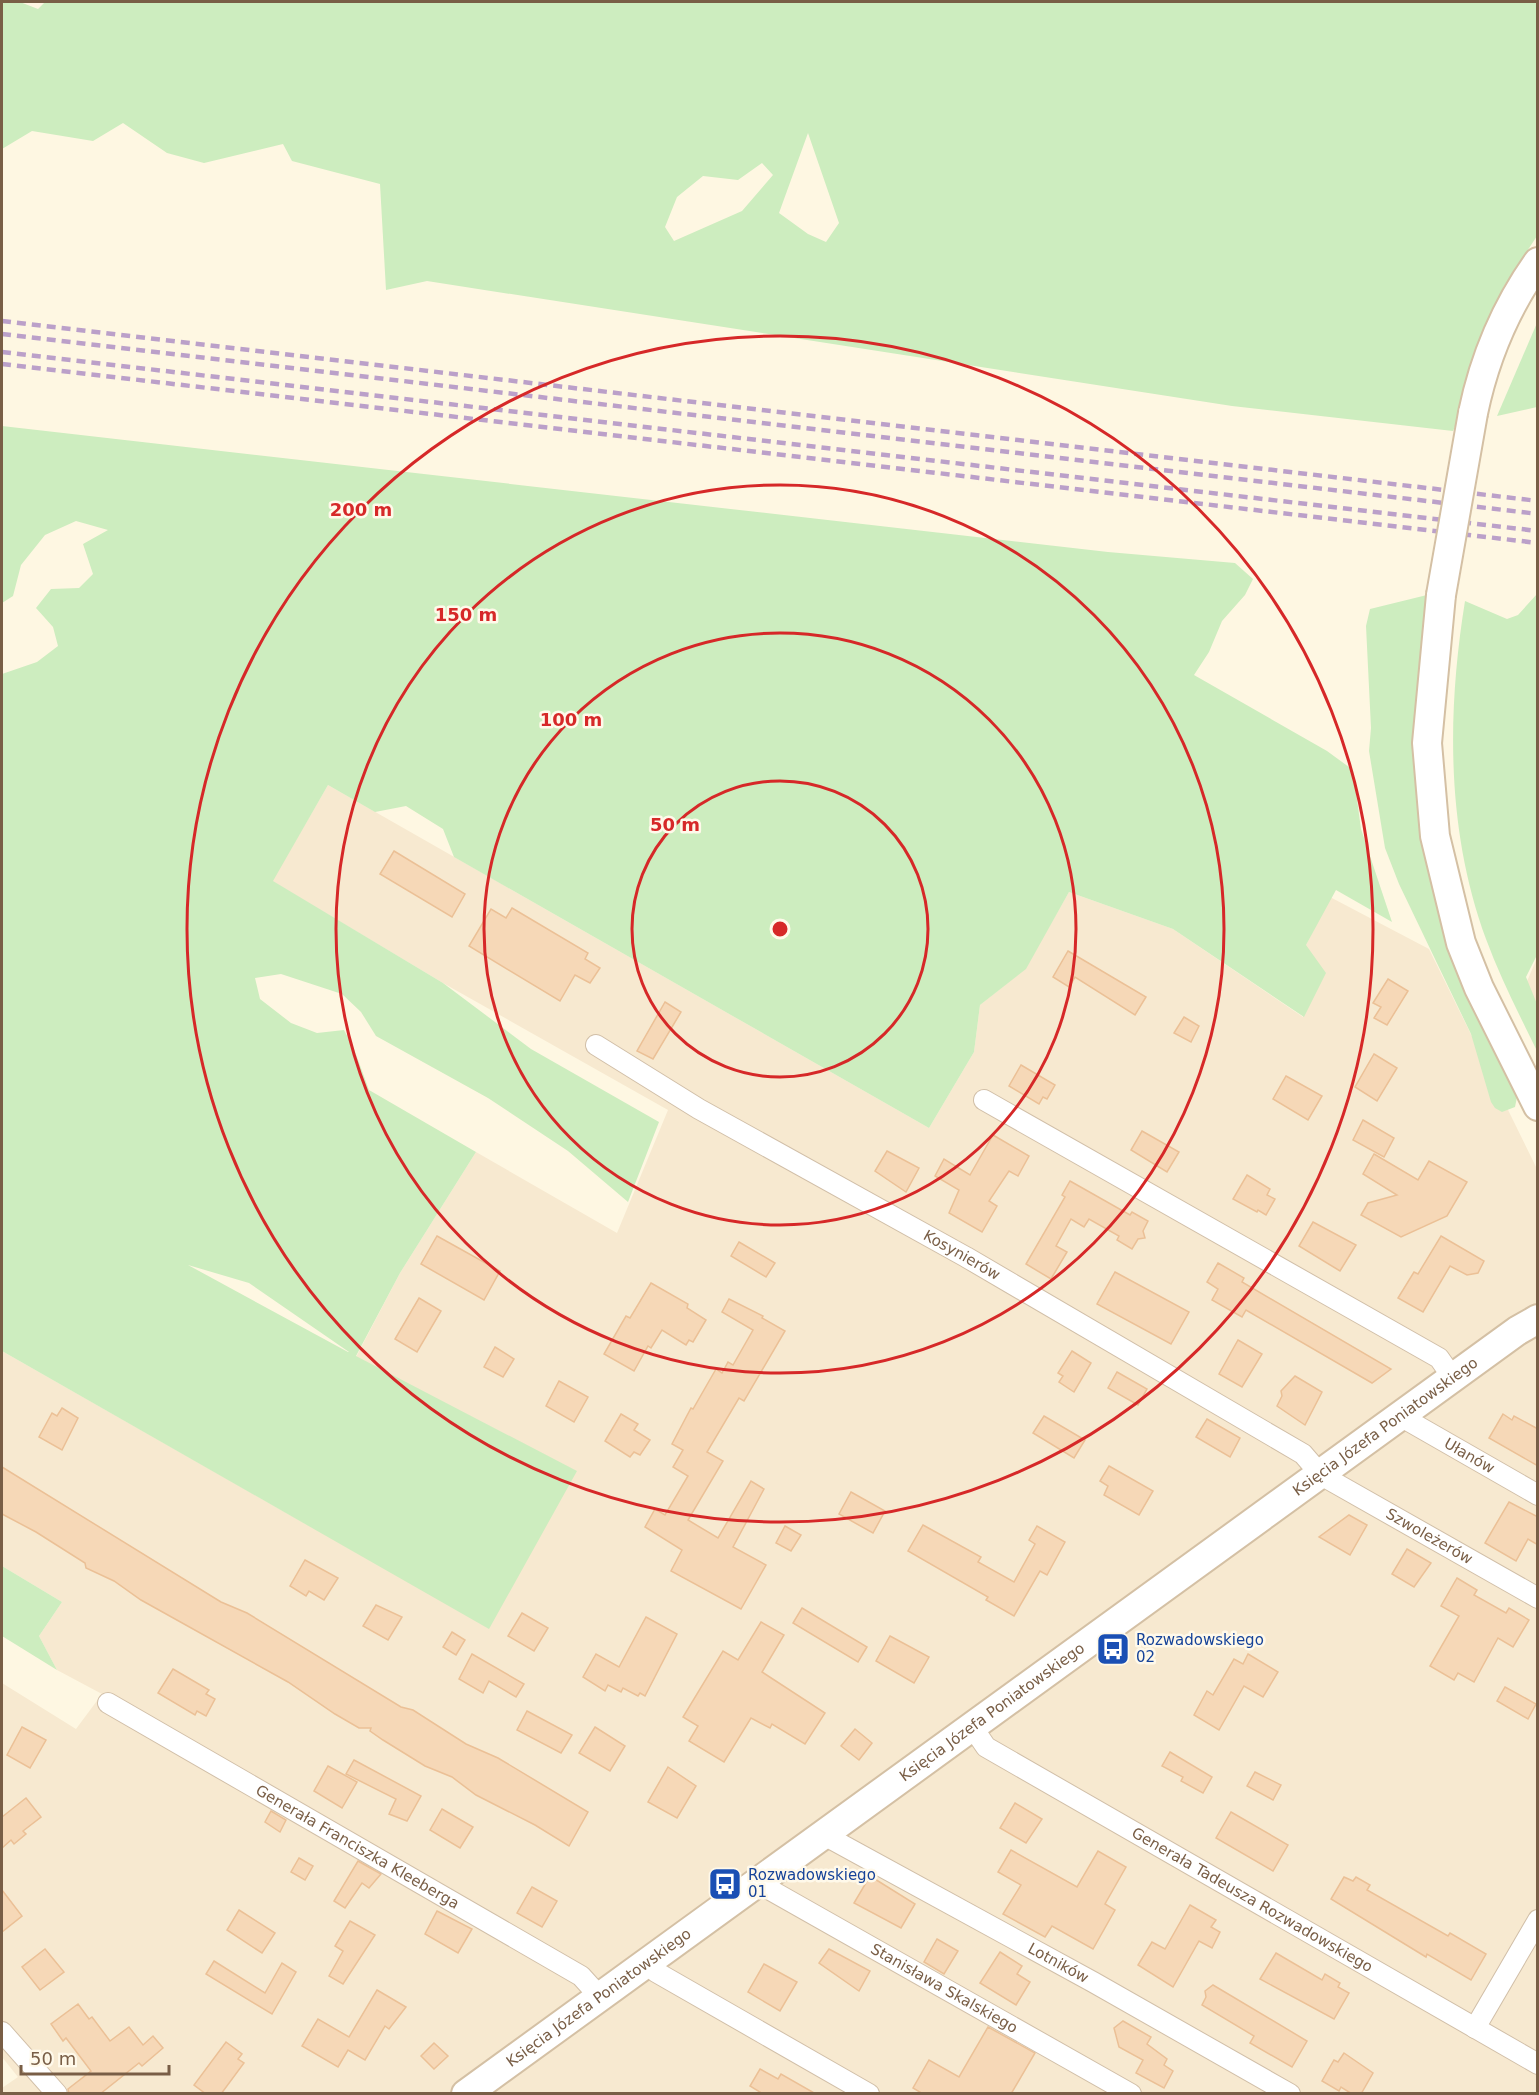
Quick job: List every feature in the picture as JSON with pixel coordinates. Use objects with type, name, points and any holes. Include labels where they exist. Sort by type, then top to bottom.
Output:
[{"type":"street","points":[[1538,262],[1513,302],[1490,353],[1473,413],[1441,595],[1427,743],[1435,836],[1461,943],[1479,988],[1538,1106]]},
{"type":"street","name":"Kosynierów","points":[[596,1045],[699,1109],[966,1257],[1303,1454],[1321,1475]]},
{"type":"street","points":[[984,1100],[1439,1358],[1453,1378]]},
{"type":"street","name":"Księcia Józefa Poniatowskiego","points":[[466,2094],[1527,1325],[1538,1308]]},
{"type":"street","name":"Ułanów","points":[[1400,1416],[1538,1495]]},
{"type":"street","name":"Szwoleżerów","points":[[1321,1475],[1538,1598]]},
{"type":"street","name":"Generała Franciszka Kleeberga","points":[[108,1703],[581,1976],[600,1997]]},
{"type":"street","name":"Generała Tadeusza Rozwadowskiego","points":[[973,1728],[986,1747],[1538,2064]]},
{"type":"street","name":"Lotników","points":[[824,1835],[1093,1982],[1290,2094]]},
{"type":"street","name":"Stanisława Skalskiego","points":[[758,1883],[1131,2094]]},
{"type":"street","points":[[1475,2028],[1538,1920]]},
{"type":"street","points":[[648,1962],[656,1971],[869,2094]]},
{"type":"street","points":[[2,2032],[57,2094]]},
{"type":"shaded area","points":[[328,785],[929,1128],[974,1052],[980,1005],[1025,969],[1069,892],[1173,929],[1303,1017],[1306,945],[1330,897],[1429,949],[1537,1169],[1537,2093],[2,2093],[2,2088],[18,2077],[2,2057],[2,1683],[76,1729],[102,1694],[57,1670],[39,1636],[62,1602],[2,1566],[2,1351],[313,1528],[576,1471],[356,1357],[400,1273],[476,1152],[617,1233],[668,1110],[443,983],[272,881]]},
{"type":"shaded area","points":[[1537,958],[1537,1015],[1525,986]]},
{"type":"green space","points":[[2,2],[20,2],[38,9],[45,2],[1537,2],[1537,236],[1504,286],[1476,348],[1462,411],[1453,431],[1232,406],[427,281],[386,290],[380,184],[292,161],[283,144],[204,163],[167,153],[123,123],[93,141],[32,131],[2,149]],"holes":[[[808,133],[839,223],[826,242],[808,234],[779,213]],[[762,163],[773,175],[742,211],[674,241],[665,227],[677,197],[703,176],[738,180]]]},
{"type":"green space","points":[[1537,323],[1537,407],[1497,416]]},
{"type":"green space","points":[[2,426],[1108,552],[1235,563],[1253,579],[1245,595],[1222,621],[1209,652],[1194,675],[1327,751],[1353,770],[1361,829],[1392,922],[1336,890],[1306,945],[1326,973],[1304,1017],[1173,929],[1069,892],[1026,969],[980,1005],[974,1052],[929,1128],[454,857],[443,829],[406,806],[375,812],[328,785],[273,881],[443,983],[531,1049],[659,1122],[628,1202],[568,1151],[488,1098],[376,1036],[361,1012],[342,994],[281,974],[255,978],[260,999],[291,1023],[317,1033],[344,1030],[354,1049],[369,1090],[476,1152],[400,1273],[356,1356],[577,1471],[489,1629],[2,1351],[2,674],[37,662],[58,646],[53,627],[36,608],[51,589],[79,588],[93,574],[83,544],[108,530],[76,521],[45,535],[21,565],[13,596],[2,603]],"holes":[[[188,1265],[249,1283],[349,1352]]]},
{"type":"green space","points":[[1537,594],[1538,953],[1526,977],[1537,1004],[1537,1051],[1497,967],[1473,898],[1463,856],[1457,814],[1453,728],[1459,643],[1465,601],[1507,619],[1518,615]]},
{"type":"green space","points":[[1427,595],[1419,669],[1415,755],[1518,1092],[1515,1107],[1502,1112],[1491,1102],[1471,1034],[1399,884],[1385,848],[1369,751],[1371,728],[1366,626],[1370,609]]},
{"type":"green space","points":[[2,1566],[62,1602],[39,1636],[57,1670],[2,1636]]},
{"type":"building","points":[[394,851],[465,894],[452,917],[380,874]]},
{"type":"building","points":[[512,908],[588,953],[585,959],[600,968],[590,983],[575,975],[560,1001],[469,946],[491,909],[506,918]]},
{"type":"building","points":[[1068,951],[1146,997],[1135,1015],[1075,977],[1069,987],[1053,977]]},
{"type":"building","points":[[1388,979],[1408,991],[1387,1025],[1374,1018],[1381,1007],[1373,1003]]},
{"type":"building","points":[[665,1002],[681,1012],[653,1059],[637,1051]]},
{"type":"building","points":[[1184,1017],[1199,1026],[1191,1042],[1174,1033]]},
{"type":"building","points":[[1374,1054],[1397,1068],[1377,1101],[1355,1087]]},
{"type":"building","points":[[1021,1065],[1055,1085],[1047,1099],[1043,1097],[1039,1104],[1009,1086]]},
{"type":"building","points":[[1286,1076],[1322,1096],[1308,1120],[1273,1099]]},
{"type":"building","points":[[1363,1120],[1394,1138],[1384,1157],[1353,1140]]},
{"type":"building","points":[[1142,1131],[1179,1152],[1167,1172],[1131,1150]]},
{"type":"building","points":[[993,1135],[1029,1156],[1018,1176],[1009,1171],[989,1201],[997,1206],[982,1232],[949,1213],[959,1190],[935,1176],[944,1159],[970,1175]]},
{"type":"building","points":[[887,1151],[919,1168],[906,1192],[875,1171]]},
{"type":"building","points":[[1374,1154],[1418,1180],[1429,1161],[1467,1182],[1447,1216],[1401,1237],[1361,1215],[1368,1203],[1397,1195],[1363,1174]]},
{"type":"building","points":[[1247,1175],[1270,1189],[1267,1195],[1275,1199],[1266,1215],[1233,1199]]},
{"type":"building","points":[[1070,1181],[1130,1215],[1132,1212],[1148,1221],[1143,1231],[1145,1238],[1138,1239],[1132,1249],[1117,1240],[1119,1236],[1089,1219],[1084,1227],[1071,1219],[1056,1246],[1067,1252],[1051,1279],[1026,1264],[1065,1197],[1062,1195]]},
{"type":"building","points":[[1313,1222],[1356,1245],[1340,1271],[1299,1246]]},
{"type":"building","points":[[437,1236],[500,1271],[484,1300],[421,1264]]},
{"type":"building","points":[[1441,1236],[1484,1261],[1478,1273],[1467,1275],[1450,1266],[1423,1312],[1398,1298],[1414,1272],[1418,1274]]},
{"type":"building","points":[[739,1242],[775,1263],[766,1277],[731,1256]]},
{"type":"building","points":[[1218,1263],[1244,1278],[1242,1282],[1391,1369],[1372,1383],[1246,1310],[1242,1317],[1212,1300],[1218,1289],[1207,1282]]},
{"type":"building","points":[[1115,1272],[1189,1312],[1171,1344],[1097,1304]]},
{"type":"building","points":[[651,1283],[688,1304],[687,1308],[706,1320],[693,1342],[689,1340],[686,1345],[662,1330],[651,1348],[648,1346],[634,1371],[604,1354],[626,1316],[630,1318]]},
{"type":"building","points":[[419,1298],[441,1311],[417,1352],[395,1339]]},
{"type":"building","points":[[729,1299],[763,1316],[762,1318],[785,1331],[744,1401],[739,1398],[707,1452],[723,1461],[688,1520],[718,1538],[751,1481],[764,1489],[733,1547],[766,1565],[741,1609],[671,1571],[682,1550],[645,1527],[655,1509],[665,1515],[688,1476],[673,1467],[683,1450],[672,1444],[691,1408],[693,1409],[716,1369],[722,1373],[728,1362],[733,1365],[753,1330],[722,1312]]},
{"type":"building","points":[[1238,1340],[1262,1354],[1242,1387],[1219,1374]]},
{"type":"building","points":[[495,1347],[514,1359],[503,1377],[484,1367]]},
{"type":"building","points":[[1072,1351],[1091,1363],[1074,1392],[1059,1382],[1063,1376],[1058,1373]]},
{"type":"building","points":[[1117,1372],[1147,1389],[1138,1405],[1108,1388]]},
{"type":"building","points":[[1295,1376],[1322,1392],[1305,1425],[1277,1406],[1282,1396],[1281,1391]]},
{"type":"building","points":[[559,1381],[588,1397],[574,1422],[546,1406]]},
{"type":"building","points":[[62,1408],[78,1418],[62,1450],[39,1437],[52,1413],[57,1416]]},
{"type":"building","points":[[621,1414],[638,1424],[634,1430],[650,1440],[640,1455],[634,1452],[630,1457],[605,1441]]},
{"type":"building","points":[[1503,1414],[1512,1420],[1514,1416],[1538,1429],[1538,1466],[1489,1438]]},
{"type":"building","points":[[1044,1416],[1085,1440],[1074,1458],[1033,1433]]},
{"type":"building","points":[[1207,1419],[1240,1438],[1230,1457],[1196,1437]]},
{"type":"building","points":[[1109,1466],[1153,1491],[1139,1515],[1104,1495],[1108,1486],[1100,1481]]},
{"type":"building","points":[[2,1467],[221,1602],[247,1613],[401,1707],[413,1710],[466,1744],[498,1758],[588,1812],[569,1846],[535,1825],[476,1795],[452,1777],[425,1766],[370,1731],[371,1728],[359,1728],[335,1714],[288,1682],[141,1600],[114,1581],[86,1568],[85,1563],[2,1514]]},
{"type":"building","points":[[851,1492],[885,1511],[873,1533],[839,1514]]},
{"type":"building","points":[[1509,1502],[1538,1517],[1538,1545],[1528,1539],[1516,1561],[1485,1543]]},
{"type":"building","points":[[1349,1515],[1367,1525],[1350,1555],[1319,1537]]},
{"type":"building","points":[[923,1525],[981,1557],[978,1562],[1014,1582],[1035,1544],[1029,1540],[1037,1526],[1065,1542],[1047,1575],[1040,1571],[1014,1616],[986,1600],[988,1597],[908,1551]]},
{"type":"building","points":[[785,1526],[801,1535],[791,1551],[776,1543]]},
{"type":"building","points":[[1407,1549],[1431,1563],[1414,1587],[1392,1574]]},
{"type":"building","points":[[305,1560],[338,1578],[324,1600],[309,1591],[306,1596],[290,1586]]},
{"type":"building","points":[[1457,1578],[1477,1590],[1474,1595],[1506,1613],[1509,1608],[1529,1620],[1513,1647],[1498,1638],[1474,1682],[1458,1673],[1454,1680],[1430,1666],[1459,1616],[1441,1606]]},
{"type":"building","points":[[376,1605],[402,1617],[388,1640],[363,1626]]},
{"type":"building","points":[[802,1608],[867,1647],[858,1662],[793,1623]]},
{"type":"building","points":[[522,1613],[548,1628],[534,1651],[508,1636]]},
{"type":"building","points":[[646,1617],[677,1634],[645,1696],[640,1693],[638,1696],[623,1688],[621,1692],[608,1685],[605,1691],[583,1677],[596,1654],[619,1667]]},
{"type":"building","points":[[761,1622],[784,1635],[762,1672],[825,1713],[805,1744],[772,1724],[770,1728],[751,1718],[724,1762],[689,1741],[698,1726],[683,1717],[723,1651],[738,1660]]},
{"type":"building","points":[[452,1632],[465,1640],[456,1655],[443,1647]]},
{"type":"building","points":[[890,1636],[929,1657],[914,1683],[876,1661]]},
{"type":"building","points":[[472,1654],[524,1684],[516,1697],[489,1681],[483,1693],[459,1679]]},
{"type":"building","points":[[1248,1654],[1278,1672],[1263,1697],[1244,1686],[1219,1730],[1194,1715],[1207,1691],[1213,1695],[1234,1659],[1243,1664]]},
{"type":"building","points":[[173,1669],[209,1690],[206,1694],[215,1699],[206,1716],[197,1711],[195,1715],[158,1693]]},
{"type":"building","points":[[1505,1687],[1536,1704],[1528,1719],[1497,1701]]},
{"type":"building","points":[[527,1711],[572,1735],[561,1753],[517,1730]]},
{"type":"building","points":[[22,1727],[46,1740],[30,1768],[7,1755]]},
{"type":"building","points":[[595,1727],[625,1746],[610,1771],[579,1753]]},
{"type":"building","points":[[855,1729],[872,1743],[859,1760],[841,1746]]},
{"type":"building","points":[[1170,1752],[1212,1777],[1203,1793],[1181,1781],[1183,1777],[1162,1766]]},
{"type":"building","points":[[354,1760],[421,1796],[407,1821],[389,1814],[396,1799],[346,1774]]},
{"type":"building","points":[[328,1766],[357,1782],[342,1808],[314,1791]]},
{"type":"building","points":[[668,1767],[696,1786],[677,1818],[648,1802]]},
{"type":"building","points":[[1255,1772],[1281,1785],[1273,1800],[1247,1786]]},
{"type":"building","points":[[26,1798],[41,1817],[23,1831],[26,1834],[14,1844],[11,1840],[2,1848],[2,1817]]},
{"type":"building","points":[[1015,1803],[1042,1819],[1026,1843],[1000,1828]]},
{"type":"building","points":[[442,1809],[473,1827],[460,1848],[430,1830]]},
{"type":"building","points":[[271,1811],[286,1820],[280,1832],[265,1822]]},
{"type":"building","points":[[1231,1812],[1288,1845],[1273,1871],[1216,1838]]},
{"type":"building","points":[[1011,1850],[1077,1887],[1098,1851],[1126,1867],[1105,1904],[1115,1910],[1093,1949],[1052,1926],[1045,1937],[1003,1914],[1021,1885],[998,1872]]},
{"type":"building","points":[[299,1858],[313,1866],[305,1880],[291,1872]]},
{"type":"building","points":[[358,1861],[381,1874],[369,1888],[362,1883],[345,1908],[334,1901]]},
{"type":"building","points":[[870,1876],[915,1904],[901,1928],[854,1903]]},
{"type":"building","points":[[1344,1877],[1353,1881],[1356,1877],[1370,1885],[1367,1890],[1448,1936],[1450,1933],[1486,1954],[1471,1980],[1427,1954],[1426,1957],[1331,1899]]},
{"type":"building","points":[[532,1887],[557,1901],[542,1927],[517,1913]]},
{"type":"building","points":[[2,1890],[22,1916],[2,1932]]},
{"type":"building","points":[[1190,1905],[1216,1920],[1211,1927],[1220,1932],[1212,1948],[1199,1941],[1173,1987],[1138,1965],[1152,1942],[1165,1949]]},
{"type":"building","points":[[239,1910],[275,1933],[262,1953],[227,1930]]},
{"type":"building","points":[[437,1911],[472,1929],[458,1953],[425,1934]]},
{"type":"building","points":[[350,1921],[375,1935],[343,1984],[329,1976],[343,1951],[335,1946]]},
{"type":"building","points":[[937,1939],[958,1951],[944,1974],[924,1962]]},
{"type":"building","points":[[45,1949],[64,1972],[40,1990],[22,1967]]},
{"type":"building","points":[[829,1949],[870,1971],[859,1991],[819,1963]]},
{"type":"building","points":[[1000,1952],[1022,1966],[1017,1974],[1030,1982],[1016,2005],[980,1983]]},
{"type":"building","points":[[1276,1953],[1322,1980],[1325,1974],[1340,1983],[1338,1987],[1349,1993],[1334,2019],[1260,1979]]},
{"type":"building","points":[[214,1961],[265,1993],[282,1963],[296,1972],[272,2014],[206,1974]]},
{"type":"building","points":[[764,1964],[797,1982],[780,2011],[748,1992]]},
{"type":"building","points":[[1213,1985],[1307,2041],[1292,2067],[1250,2043],[1254,2036],[1202,2005],[1206,1997],[1205,1991]]},
{"type":"building","points":[[377,1990],[406,2007],[389,2029],[385,2026],[365,2060],[348,2050],[338,2067],[302,2046],[318,2019],[349,2037]]},
{"type":"building","points":[[78,2004],[89,2019],[92,2017],[110,2041],[129,2027],[143,2045],[153,2036],[163,2048],[142,2066],[139,2063],[100,2094],[69,2094],[68,2089],[91,2071],[66,2038],[63,2041],[51,2024]]},
{"type":"building","points":[[1123,2021],[1151,2037],[1147,2044],[1167,2059],[1164,2065],[1173,2071],[1164,2088],[1136,2073],[1143,2060],[1119,2047],[1114,2028]]},
{"type":"building","points":[[988,2027],[1035,2053],[1011,2094],[923,2094],[913,2088],[929,2060],[959,2077]]},
{"type":"building","points":[[226,2042],[242,2054],[238,2059],[244,2063],[221,2094],[206,2094],[194,2085]]},
{"type":"building","points":[[434,2043],[448,2056],[434,2069],[421,2056]]},
{"type":"building","points":[[1344,2053],[1373,2073],[1361,2094],[1352,2094],[1341,2087],[1339,2091],[1322,2081],[1334,2060],[1338,2062]]},
{"type":"building","points":[[760,2069],[778,2079],[781,2074],[816,2094],[763,2094],[750,2086]]},
{"type":"railway","points":[[2,321],[1538,501]]},
{"type":"railway","points":[[2,334],[1538,514]]},
{"type":"railway","points":[[2,352],[1538,531]]},
{"type":"railway","points":[[2,364],[1538,543]]},
{"type":"place","name":"Rozwadowskiego 02","points":[[1113,1649]]},
{"type":"place","name":"Rozwadowskiego 01","points":[[725,1884]]}]
